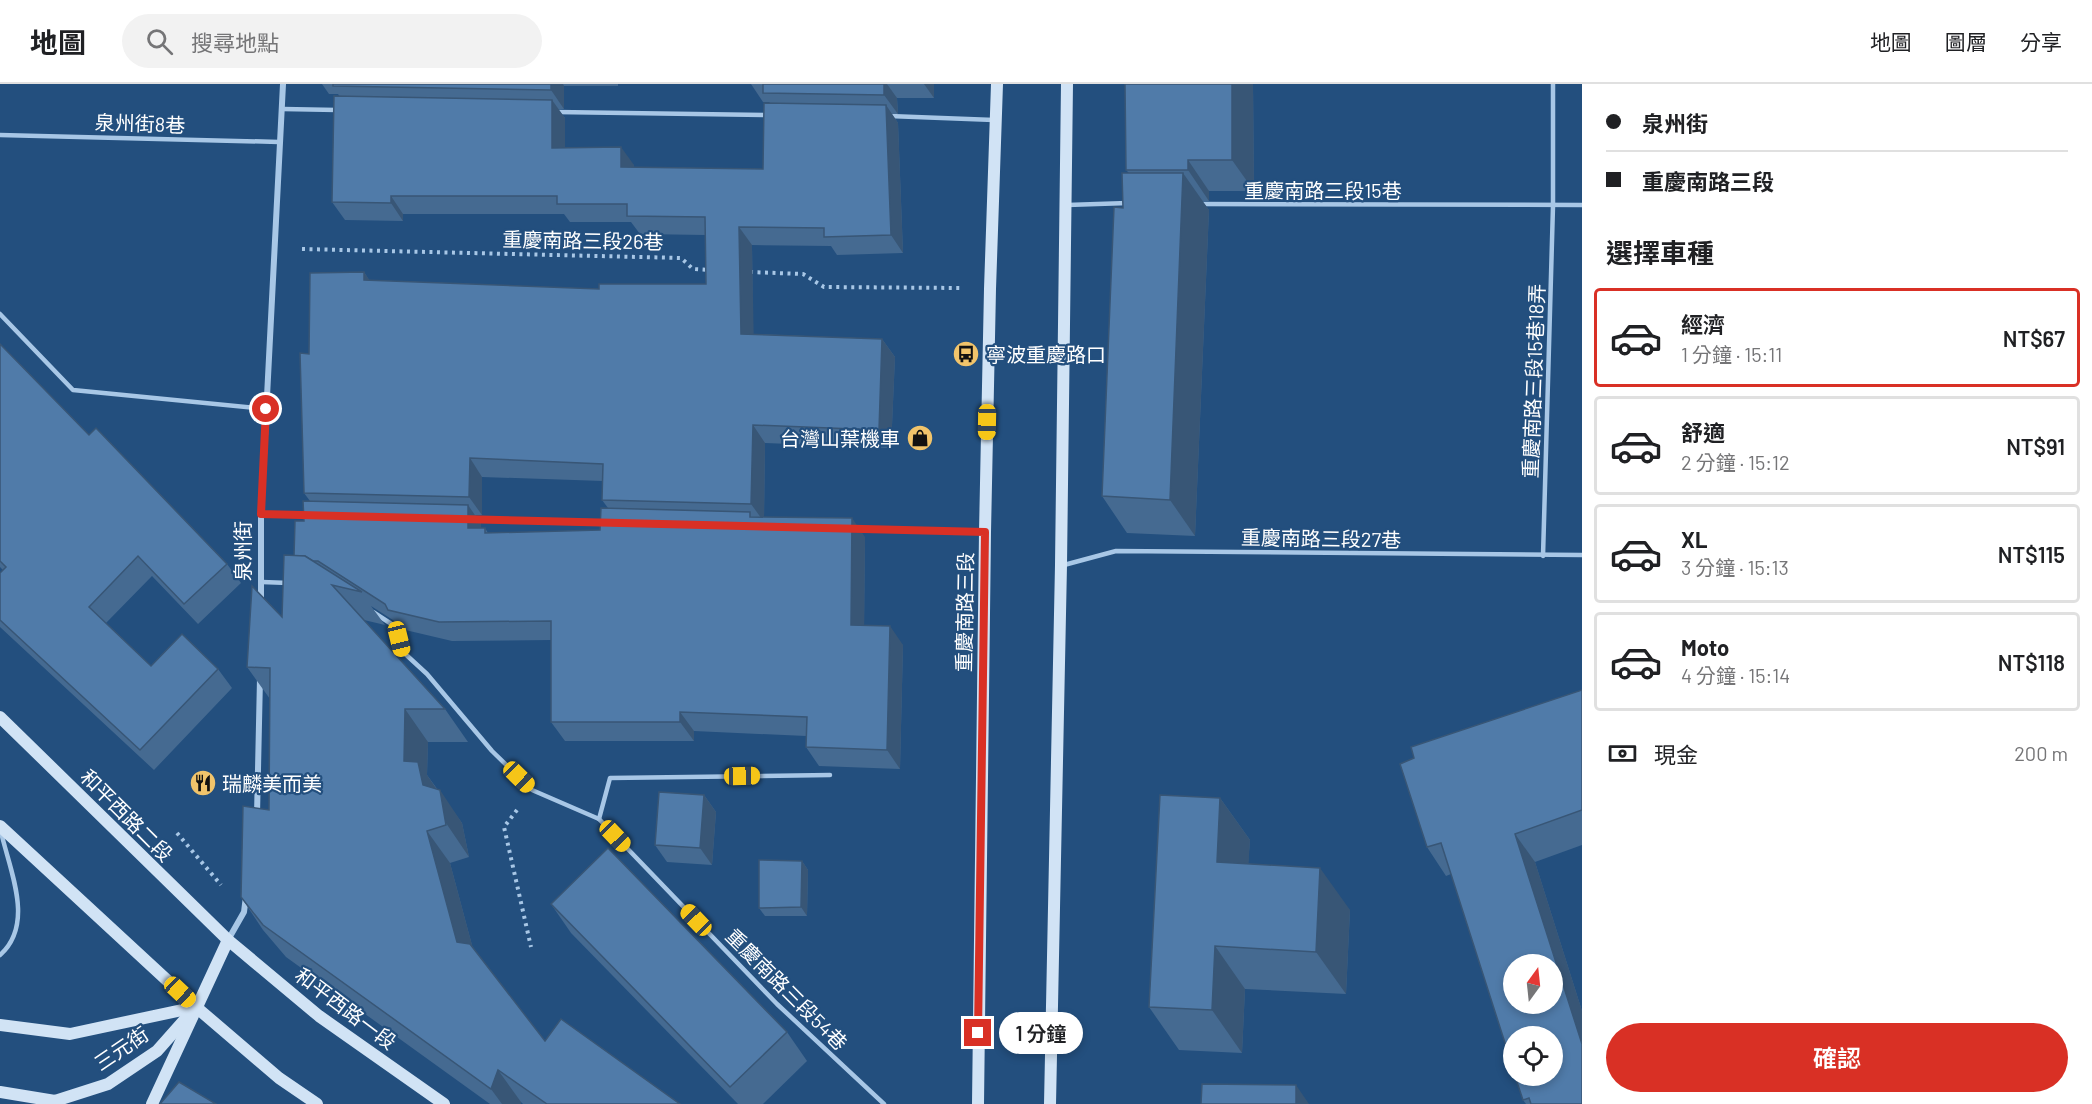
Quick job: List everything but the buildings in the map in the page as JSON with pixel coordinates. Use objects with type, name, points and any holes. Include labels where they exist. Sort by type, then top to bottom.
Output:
[{"type":"main road","name":"重慶南路三段","points":[[978,1104],[985,532],[997,84]]},
{"type":"main road","points":[[1050,1104],[1061,565],[1067,84]]},
{"type":"main road","name":"和平西路二段","points":[[0,717],[228,940]]},
{"type":"main road","points":[[0,826],[196,1006],[279,1078],[317,1104]]},
{"type":"main road","points":[[152,1104],[228,940]]},
{"type":"main road","name":"和平西路一段","points":[[228,940],[319,1016],[444,1104]]},
{"type":"main road","name":"三元街","points":[[0,1025],[70,1034],[196,1006]]},
{"type":"main road","name":"三元街","points":[[0,1092],[55,1101],[108,1084],[157,1051],[196,1006]]},
{"type":"street","name":"泉州街","points":[[261,606],[261,514],[283,84]]},
{"type":"street","points":[[257,821],[260,666]]},
{"type":"street","points":[[228,940],[244,912],[247,889]]},
{"type":"lane","name":"重慶南路三段15巷18弄","points":[[1543,556],[1553,206],[1552,84]]},
{"type":"lane","points":[[283,109],[339,110]]},
{"type":"lane","points":[[551,112],[775,115]]},
{"type":"lane","points":[[881,116],[997,120]]},
{"type":"lane","name":"泉州街8巷","points":[[0,135],[279,142]]},
{"type":"lane","points":[[1065,205],[1130,203]]},
{"type":"lane","name":"重慶南路三段15巷","points":[[1189,204],[1582,205]]},
{"type":"lane","points":[[0,314],[74,390],[266,409]]},
{"type":"lane","points":[[261,514],[321,516]]},
{"type":"lane","points":[[465,519],[608,523]]},
{"type":"lane","points":[[847,529],[985,532]]},
{"type":"lane","name":"重慶南路三段27巷","points":[[1061,565],[1116,551],[1582,555]]},
{"type":"lane","points":[[262,582],[295,583]]},
{"type":"lane","name":"重慶南路三段54巷","points":[[367,608],[396,627],[402,651],[427,674],[474,733],[532,790],[599,819],[777,1004],[884,1104]]},
{"type":"lane","points":[[599,819],[610,778],[830,775]]},
{"type":"lane","points":[[0,826],[20,912],[13,944],[0,955]]},
{"type":"path","name":"重慶南路三段26巷","points":[[274,248],[681,258],[693,269],[715,270]]},
{"type":"path","points":[[748,272],[802,274],[824,287],[990,289]]},
{"type":"path","points":[[531,947],[504,827],[532,790]]},
{"type":"place","name":"寧波重慶路口","points":[[966,354]]},
{"type":"place","name":"台灣山葉機車","points":[[920,438]]},
{"type":"place","name":"瑞麟美而美","points":[[203,783]]},
{"type":"route","points":[[266,409],[261,514],[985,532],[978,1033]]}]
